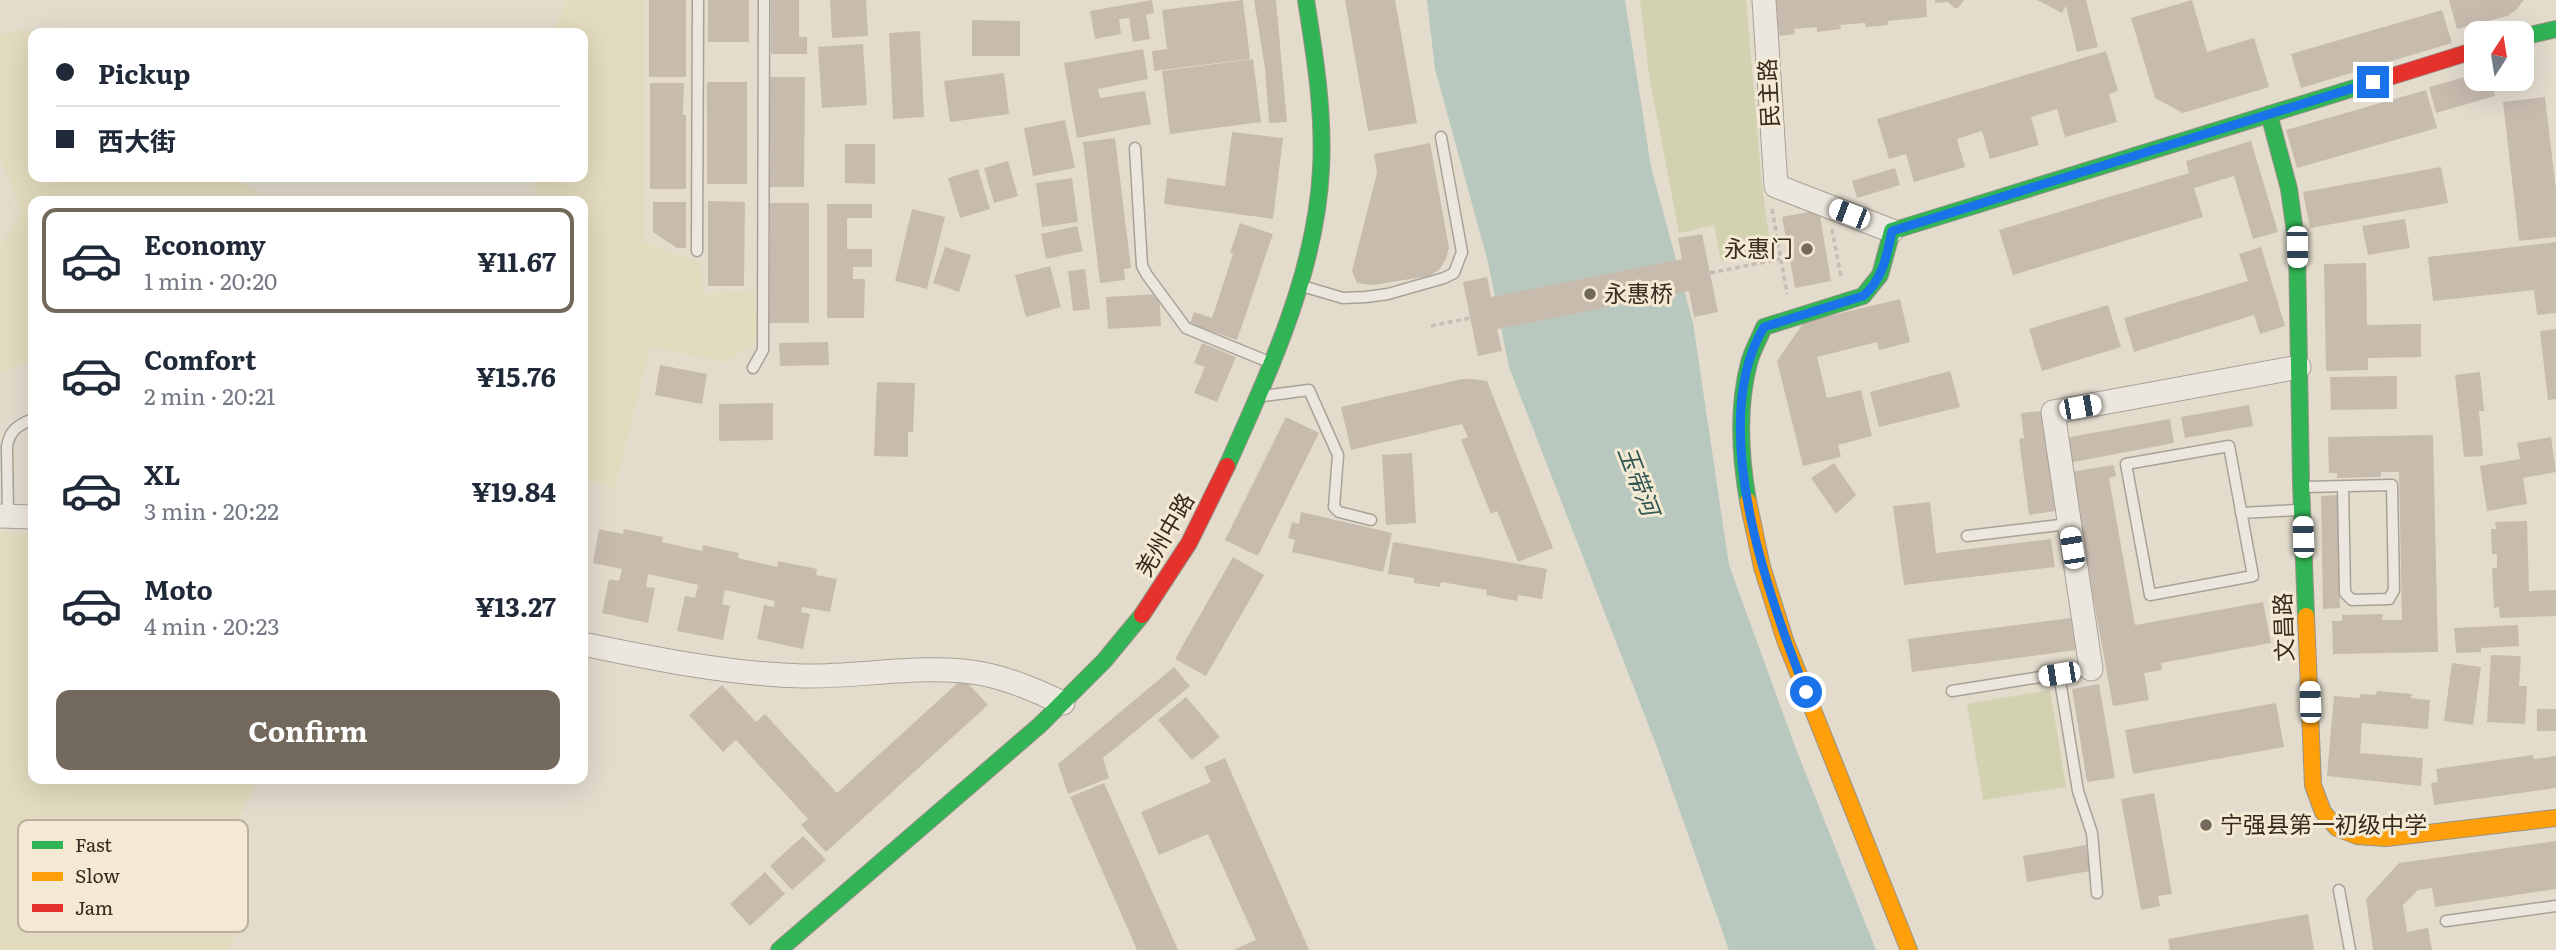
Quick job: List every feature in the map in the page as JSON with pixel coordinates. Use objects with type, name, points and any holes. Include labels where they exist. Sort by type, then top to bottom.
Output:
[{"type":"street","name":"羌州中路","points":[[779,950],[1063,703],[1111,653],[1166,581],[1198,527],[1271,363],[1299,285],[1313,233],[1323,139],[1320,80],[1306,0]]},
{"type":"street","name":"民主路","points":[[1764,0],[1776,186]]},
{"type":"street","points":[[2534,34],[2556,29]]},
{"type":"street","points":[[1776,186],[1892,231],[2464,54]]},
{"type":"street","name":"文昌路","points":[[2269,114],[2289,189],[2297,247],[2302,509],[2313,785],[2321,811],[2338,830],[2363,838],[2386,838],[2556,818]]},
{"type":"street","points":[[1892,231],[1878,279],[1863,296],[1764,327],[1754,343],[1749,359],[1740,418],[1749,507],[1773,604],[1909,950]]},
{"type":"street","points":[[2091,669],[2053,412],[2299,367]]},
{"type":"street","points":[[4,516],[28,517]]},
{"type":"street","points":[[588,645],[698,668],[742,673],[806,676],[933,671],[982,674],[1026,686],[1063,703]]},
{"type":"lane","points":[[698,0],[698,251]]},
{"type":"lane","points":[[753,368],[763,350],[764,0]]},
{"type":"lane","points":[[1299,285],[1343,298],[1366,297],[1399,291],[1454,273],[1462,251],[1441,137]]},
{"type":"lane","points":[[1135,148],[1142,266],[1147,275],[1186,328],[1271,363]]},
{"type":"lane","points":[[1257,397],[1310,390],[1338,455],[1334,508],[1339,512],[1371,520]]},
{"type":"lane","points":[[4,516],[9,436],[18,425],[28,421]]},
{"type":"lane","points":[[2229,446],[2241,513],[2253,576],[2150,594],[2126,464],[2229,446]]},
{"type":"lane","points":[[2302,487],[2343,486],[2392,485],[2395,590],[2389,599],[2352,600],[2345,593],[2343,486]]},
{"type":"lane","points":[[2241,513],[2302,509]]},
{"type":"lane","points":[[1967,536],[2068,524]]},
{"type":"lane","points":[[1952,691],[2091,669]]},
{"type":"lane","points":[[2059,674],[2078,791],[2092,833],[2097,893]]},
{"type":"lane","points":[[2339,890],[2350,950]]},
{"type":"lane","points":[[2446,921],[2556,906]]},
{"type":"path","points":[[1776,186],[1771,212],[1787,295],[1798,292]]},
{"type":"path","points":[[1827,206],[1842,283]]},
{"type":"path","points":[[1710,273],[1780,259]]},
{"type":"path","points":[[1431,326],[1470,318]]},
{"type":"shaded area","points":[[567,0],[645,0],[643,242],[701,263],[703,294],[755,291],[758,341],[725,362],[650,347],[615,488],[588,480],[588,196],[536,196],[534,182],[588,182],[588,28],[554,28]]},
{"type":"shaded area","points":[[18,30],[28,31],[28,182],[242,182],[262,196],[28,196],[28,363],[0,372],[0,243],[21,215],[12,184],[0,162],[0,35]]},
{"type":"shaded area","points":[[0,533],[28,534],[28,784],[255,784],[239,820],[18,820],[18,932],[232,932],[236,934],[229,950],[0,950]]},
{"type":"green space","points":[[1640,0],[1746,0],[1762,185],[1771,249],[1721,261],[1714,225],[1679,233],[1649,75]]},
{"type":"green space","points":[[2050,690],[2066,787],[1983,800],[1967,704]]},
{"type":"water","name":"玉带河","points":[[1427,0],[1625,0],[1651,167],[1693,323],[1729,565],[1796,749],[1876,950],[1729,950],[1657,747],[1509,367],[1488,262],[1435,69]]},
{"type":"building","points":[[649,0],[686,0],[686,77],[649,77]]},
{"type":"building","points":[[708,0],[749,0],[749,42],[708,42]]},
{"type":"building","points":[[771,0],[799,0],[799,37],[807,37],[807,54],[771,54]]},
{"type":"building","points":[[830,0],[866,0],[868,36],[832,38]]},
{"type":"building","points":[[1152,0],[1154,13],[1146,15],[1150,39],[1133,42],[1129,18],[1119,19],[1121,34],[1095,39],[1090,11]]},
{"type":"building","points":[[1243,0],[1250,59],[1154,71],[1152,51],[1167,49],[1162,10]]},
{"type":"building","points":[[1254,0],[1276,0],[1287,122],[1269,123],[1265,68]]},
{"type":"building","points":[[1345,0],[1395,0],[1417,123],[1368,131]]},
{"type":"building","points":[[1776,0],[1926,0],[1927,17],[1888,21],[1888,25],[1840,25],[1841,29],[1817,32],[1817,27],[1794,29],[1795,34],[1779,36]]},
{"type":"building","points":[[1935,0],[1964,0],[1958,8],[1954,8],[1948,2],[1935,3]]},
{"type":"building","points":[[2037,0],[2086,0],[2098,47],[2077,52],[2066,6],[2062,13]]},
{"type":"building","points":[[2192,0],[2207,52],[2254,38],[2269,87],[2183,113],[2155,98],[2131,18]]},
{"type":"building","points":[[2449,0],[2524,0],[2507,16],[2488,21],[2464,21],[2464,27],[2457,29]]},
{"type":"building","points":[[2442,10],[2452,43],[2301,88],[2291,54]]},
{"type":"building","points":[[972,20],[1020,21],[1020,56],[972,56]]},
{"type":"building","points":[[920,31],[924,117],[893,119],[889,33]]},
{"type":"building","points":[[863,44],[867,105],[822,108],[818,47]]},
{"type":"building","points":[[1143,49],[1148,79],[1098,89],[1100,98],[1145,91],[1151,124],[1077,138],[1064,63]]},
{"type":"building","points":[[2106,51],[2118,91],[2109,94],[2117,122],[2065,137],[2057,109],[2031,117],[2039,145],[1990,159],[1982,131],[1957,139],[1965,167],[1914,182],[1906,154],[1889,159],[1877,119]]},
{"type":"building","points":[[1253,59],[1261,122],[1170,134],[1162,71]]},
{"type":"building","points":[[1004,73],[1009,114],[950,122],[944,81]]},
{"type":"building","points":[[770,77],[805,77],[804,187],[769,187]]},
{"type":"building","points":[[2464,77],[2464,91],[2494,91],[2495,96],[2436,113],[2429,87]]},
{"type":"building","points":[[707,82],[747,82],[747,184],[707,184]]},
{"type":"building","points":[[650,83],[684,83],[686,189],[650,189]]},
{"type":"building","points":[[2426,90],[2437,128],[2297,168],[2286,130]]},
{"type":"building","points":[[2545,97],[2556,190],[2556,237],[2519,241],[2503,102]]},
{"type":"building","points":[[1065,120],[1075,168],[1033,176],[1024,128]]},
{"type":"building","points":[[1232,132],[1283,138],[1273,219],[1164,204],[1167,178],[1225,186]]},
{"type":"building","points":[[1115,138],[1131,268],[1124,269],[1125,280],[1100,283],[1083,142]]},
{"type":"building","points":[[2251,141],[2278,232],[2253,239],[2234,176],[2194,188],[2203,217],[2013,275],[1999,230],[2189,173],[2186,161]]},
{"type":"building","points":[[1430,143],[1449,248],[1446,259],[1440,269],[1429,276],[1373,285],[1357,283],[1352,271],[1377,173],[1374,154]]},
{"type":"building","points":[[845,144],[875,144],[875,184],[845,183]]},
{"type":"building","points":[[1008,161],[1018,196],[994,203],[984,168]]},
{"type":"building","points":[[2441,167],[2448,203],[2310,228],[2303,192]]},
{"type":"building","points":[[1895,168],[1900,185],[1857,198],[1852,181]]},
{"type":"building","points":[[978,169],[990,209],[960,218],[948,178]]},
{"type":"building","points":[[1072,178],[1078,222],[1042,227],[1036,183]]},
{"type":"building","points":[[708,201],[745,202],[744,286],[708,286]]},
{"type":"building","points":[[653,202],[686,202],[686,248],[677,248],[653,232]]},
{"type":"building","points":[[770,203],[809,203],[809,323],[769,323]]},
{"type":"building","points":[[827,204],[872,204],[872,218],[847,218],[847,249],[872,249],[872,267],[853,267],[853,279],[865,279],[864,318],[827,318]]},
{"type":"building","points":[[912,209],[945,217],[927,289],[895,281]]},
{"type":"building","name":"永惠门","points":[[1819,210],[1831,281],[1795,288],[1782,217]]},
{"type":"building","points":[[2405,219],[2410,248],[2368,255],[2362,226]]},
{"type":"building","points":[[1240,223],[1273,234],[1237,340],[1190,324],[1194,312],[1212,318]]},
{"type":"building","points":[[1077,226],[1083,251],[1046,259],[1041,234]]},
{"type":"building","name":"永惠桥","points":[[1702,234],[1718,312],[1694,317],[1689,291],[1497,329],[1502,351],[1478,356],[1463,282],[1487,277],[1491,297],[1682,259],[1678,238]]},
{"type":"building","points":[[2556,242],[2556,313],[2537,315],[2534,290],[2433,301],[2428,257]]},
{"type":"building","points":[[945,247],[971,255],[959,292],[933,283]]},
{"type":"building","points":[[2261,247],[2285,326],[2260,334],[2254,315],[2134,352],[2124,318],[2248,281],[2239,254]]},
{"type":"building","points":[[2366,263],[2367,325],[2421,324],[2421,357],[2368,358],[2368,370],[2326,371],[2324,264]]},
{"type":"building","points":[[1050,266],[1061,307],[1026,317],[1015,275]]},
{"type":"building","points":[[1085,269],[1090,309],[1073,311],[1068,271]]},
{"type":"building","points":[[1159,294],[1161,326],[1108,329],[1106,297]]},
{"type":"building","points":[[1900,299],[1910,342],[1879,350],[1877,342],[1817,357],[1827,398],[1861,390],[1872,436],[1838,445],[1841,457],[1803,466],[1777,361],[1804,322]]},
{"type":"building","points":[[2108,305],[2121,347],[2042,371],[2029,329]]},
{"type":"building","points":[[2556,329],[2556,399],[2548,400],[2540,331]]},
{"type":"building","points":[[828,342],[829,365],[780,366],[779,343]]},
{"type":"building","points":[[1202,343],[1236,357],[1217,402],[1194,393],[1205,367],[1194,363]]},
{"type":"building","points":[[660,365],[707,374],[702,404],[655,395]]},
{"type":"building","points":[[1950,371],[1960,407],[1879,427],[1870,392]]},
{"type":"building","points":[[2480,372],[2484,411],[2479,411],[2483,456],[2464,457],[2455,375]]},
{"type":"building","points":[[2397,376],[2397,409],[2331,410],[2330,377]]},
{"type":"building","points":[[1462,379],[1487,381],[1553,548],[1518,562],[1497,511],[1491,514],[1461,440],[1468,437],[1462,424],[1351,450],[1341,407]]},
{"type":"building","points":[[877,382],[915,383],[913,432],[908,432],[908,457],[874,456]]},
{"type":"building","points":[[773,403],[773,440],[719,441],[719,404]]},
{"type":"building","points":[[2249,405],[2253,426],[2185,438],[2181,417]]},
{"type":"building","points":[[2043,411],[2056,511],[2029,515],[2019,439],[2024,438],[2021,413]]},
{"type":"building","points":[[1286,417],[1319,433],[1258,556],[1225,540]]},
{"type":"building","points":[[2170,419],[2174,443],[2068,463],[2064,438]]},
{"type":"building","points":[[2433,435],[2438,652],[2333,654],[2332,621],[2342,621],[2342,615],[2383,614],[2382,620],[2402,620],[2399,472],[2381,472],[2381,477],[2337,478],[2337,473],[2329,473],[2328,437]]},
{"type":"building","points":[[2551,437],[2556,472],[2523,478],[2527,504],[2487,511],[2480,466],[2520,459],[2517,443]]},
{"type":"building","points":[[1412,453],[1416,523],[1386,525],[1382,455]]},
{"type":"building","points":[[1834,463],[1856,495],[1836,514],[1811,478]]},
{"type":"building","points":[[2114,465],[2116,476],[2109,478],[2135,625],[2263,602],[2271,643],[2161,663],[2162,670],[2144,673],[2149,700],[2113,706],[2070,472]]},
{"type":"building","points":[[2337,495],[2340,608],[2323,609],[2321,496]]},
{"type":"building","points":[[1930,502],[1936,553],[2051,539],[2055,567],[1904,585],[1893,506]]},
{"type":"building","points":[[1301,512],[1392,533],[1383,572],[1292,552],[1295,540],[1288,538],[1292,522],[1299,524]]},
{"type":"building","points":[[2527,521],[2529,591],[2556,590],[2556,616],[2500,618],[2499,607],[2494,608],[2492,568],[2497,568],[2497,554],[2492,554],[2491,529],[2496,529],[2495,522]]},
{"type":"building","points":[[599,529],[623,534],[624,529],[663,537],[662,542],[702,551],[703,545],[739,553],[738,558],[777,567],[778,561],[817,569],[816,575],[837,579],[830,612],[802,607],[801,612],[810,614],[803,649],[757,639],[764,605],[774,607],[775,601],[725,590],[722,604],[730,606],[723,640],[677,631],[685,596],[695,598],[698,585],[648,574],[646,587],[655,588],[648,623],[602,613],[609,579],[619,581],[622,569],[593,563]]},
{"type":"building","points":[[1393,542],[1547,569],[1542,599],[1518,595],[1517,601],[1486,595],[1487,590],[1441,582],[1440,587],[1414,583],[1414,578],[1388,574]]},
{"type":"building","points":[[1233,557],[1264,575],[1206,676],[1175,659]]},
{"type":"building","points":[[2071,618],[2076,650],[1912,672],[1908,639]]},
{"type":"building","points":[[2518,625],[2519,646],[2481,648],[2481,652],[2456,653],[2454,628]]},
{"type":"building","points":[[2491,655],[2521,656],[2519,686],[2527,686],[2525,724],[2487,722]]},
{"type":"building","points":[[2452,663],[2481,667],[2473,725],[2444,721]]},
{"type":"building","points":[[1174,667],[1190,686],[1103,758],[1109,778],[1068,794],[1058,764]]},
{"type":"building","points":[[963,678],[988,705],[826,852],[801,825],[808,819],[736,740],[723,752],[689,715],[722,685],[756,722],[765,714],[837,793]]},
{"type":"building","points":[[2099,684],[2115,778],[2087,782],[2072,689]]},
{"type":"building","points":[[2377,691],[2412,694],[2411,698],[2430,700],[2428,729],[2362,723],[2360,753],[2423,758],[2421,786],[2327,776],[2334,696],[2360,698],[2360,694],[2376,695]]},
{"type":"building","points":[[1186,697],[1220,737],[1192,760],[1158,720]]},
{"type":"building","points":[[2276,703],[2284,747],[2133,774],[2125,730]]},
{"type":"building","points":[[2537,709],[2556,709],[2556,731],[2537,731]]},
{"type":"building","points":[[2533,755],[2534,759],[2556,756],[2556,788],[2434,805],[2431,783],[2438,782],[2436,769]]},
{"type":"building","points":[[1225,758],[1309,950],[1233,950],[1256,940],[1208,834],[1159,855],[1141,812],[1211,782],[1204,767]]},
{"type":"building","points":[[1104,783],[1178,950],[1137,950],[1070,797]]},
{"type":"building","points":[[2154,793],[2172,894],[2158,896],[2160,906],[2141,910],[2121,799]]},
{"type":"building","points":[[803,836],[826,860],[792,890],[770,866]]},
{"type":"building","points":[[2556,841],[2556,889],[2435,907],[2432,888],[2418,890],[2403,905],[2407,932],[2428,928],[2432,950],[2373,950],[2366,899],[2399,863]]},
{"type":"building","points":[[2086,845],[2090,871],[2027,882],[2023,856]]},
{"type":"building","points":[[765,872],[785,894],[750,926],[730,904]]},
{"type":"building","points":[[2308,914],[2314,950],[2170,950],[2168,939]]},
{"type":"traffic: fast","points":[[1227,466],[1288,321],[1310,246],[1317,208],[1321,169],[1320,105],[1306,0]]},
{"type":"traffic: fast","points":[[2534,34],[2556,29]]},
{"type":"traffic: fast","points":[[1748,501],[1743,466],[1741,414],[1750,358],[1764,327],[1863,296],[1880,275],[1892,231],[2380,80]]},
{"type":"traffic: fast","points":[[2269,114],[2289,189],[2297,247],[2306,616]]},
{"type":"traffic: fast","points":[[779,950],[1040,725],[1104,661],[1142,615]]},
{"type":"traffic: slow","points":[[1748,501],[1762,567],[1785,640],[1909,950]]},
{"type":"traffic: slow","points":[[2306,616],[2313,785],[2323,812],[2337,828],[2357,836],[2386,838],[2556,818]]},
{"type":"traffic: jam","points":[[2380,80],[2464,54]]},
{"type":"traffic: jam","points":[[1142,615],[1189,543],[1227,466]]},
{"type":"place","name":"永惠门","points":[[1807,249]]},
{"type":"place","name":"永惠桥","points":[[1590,294]]},
{"type":"place","name":"宁强县第一初级中学","points":[[2206,825]]},
{"type":"route","points":[[1806,692],[1773,604],[1758,552],[1743,466],[1740,418],[1744,383],[1754,343],[1764,327],[1863,296],[1878,279],[1892,231],[2373,82]]}]
